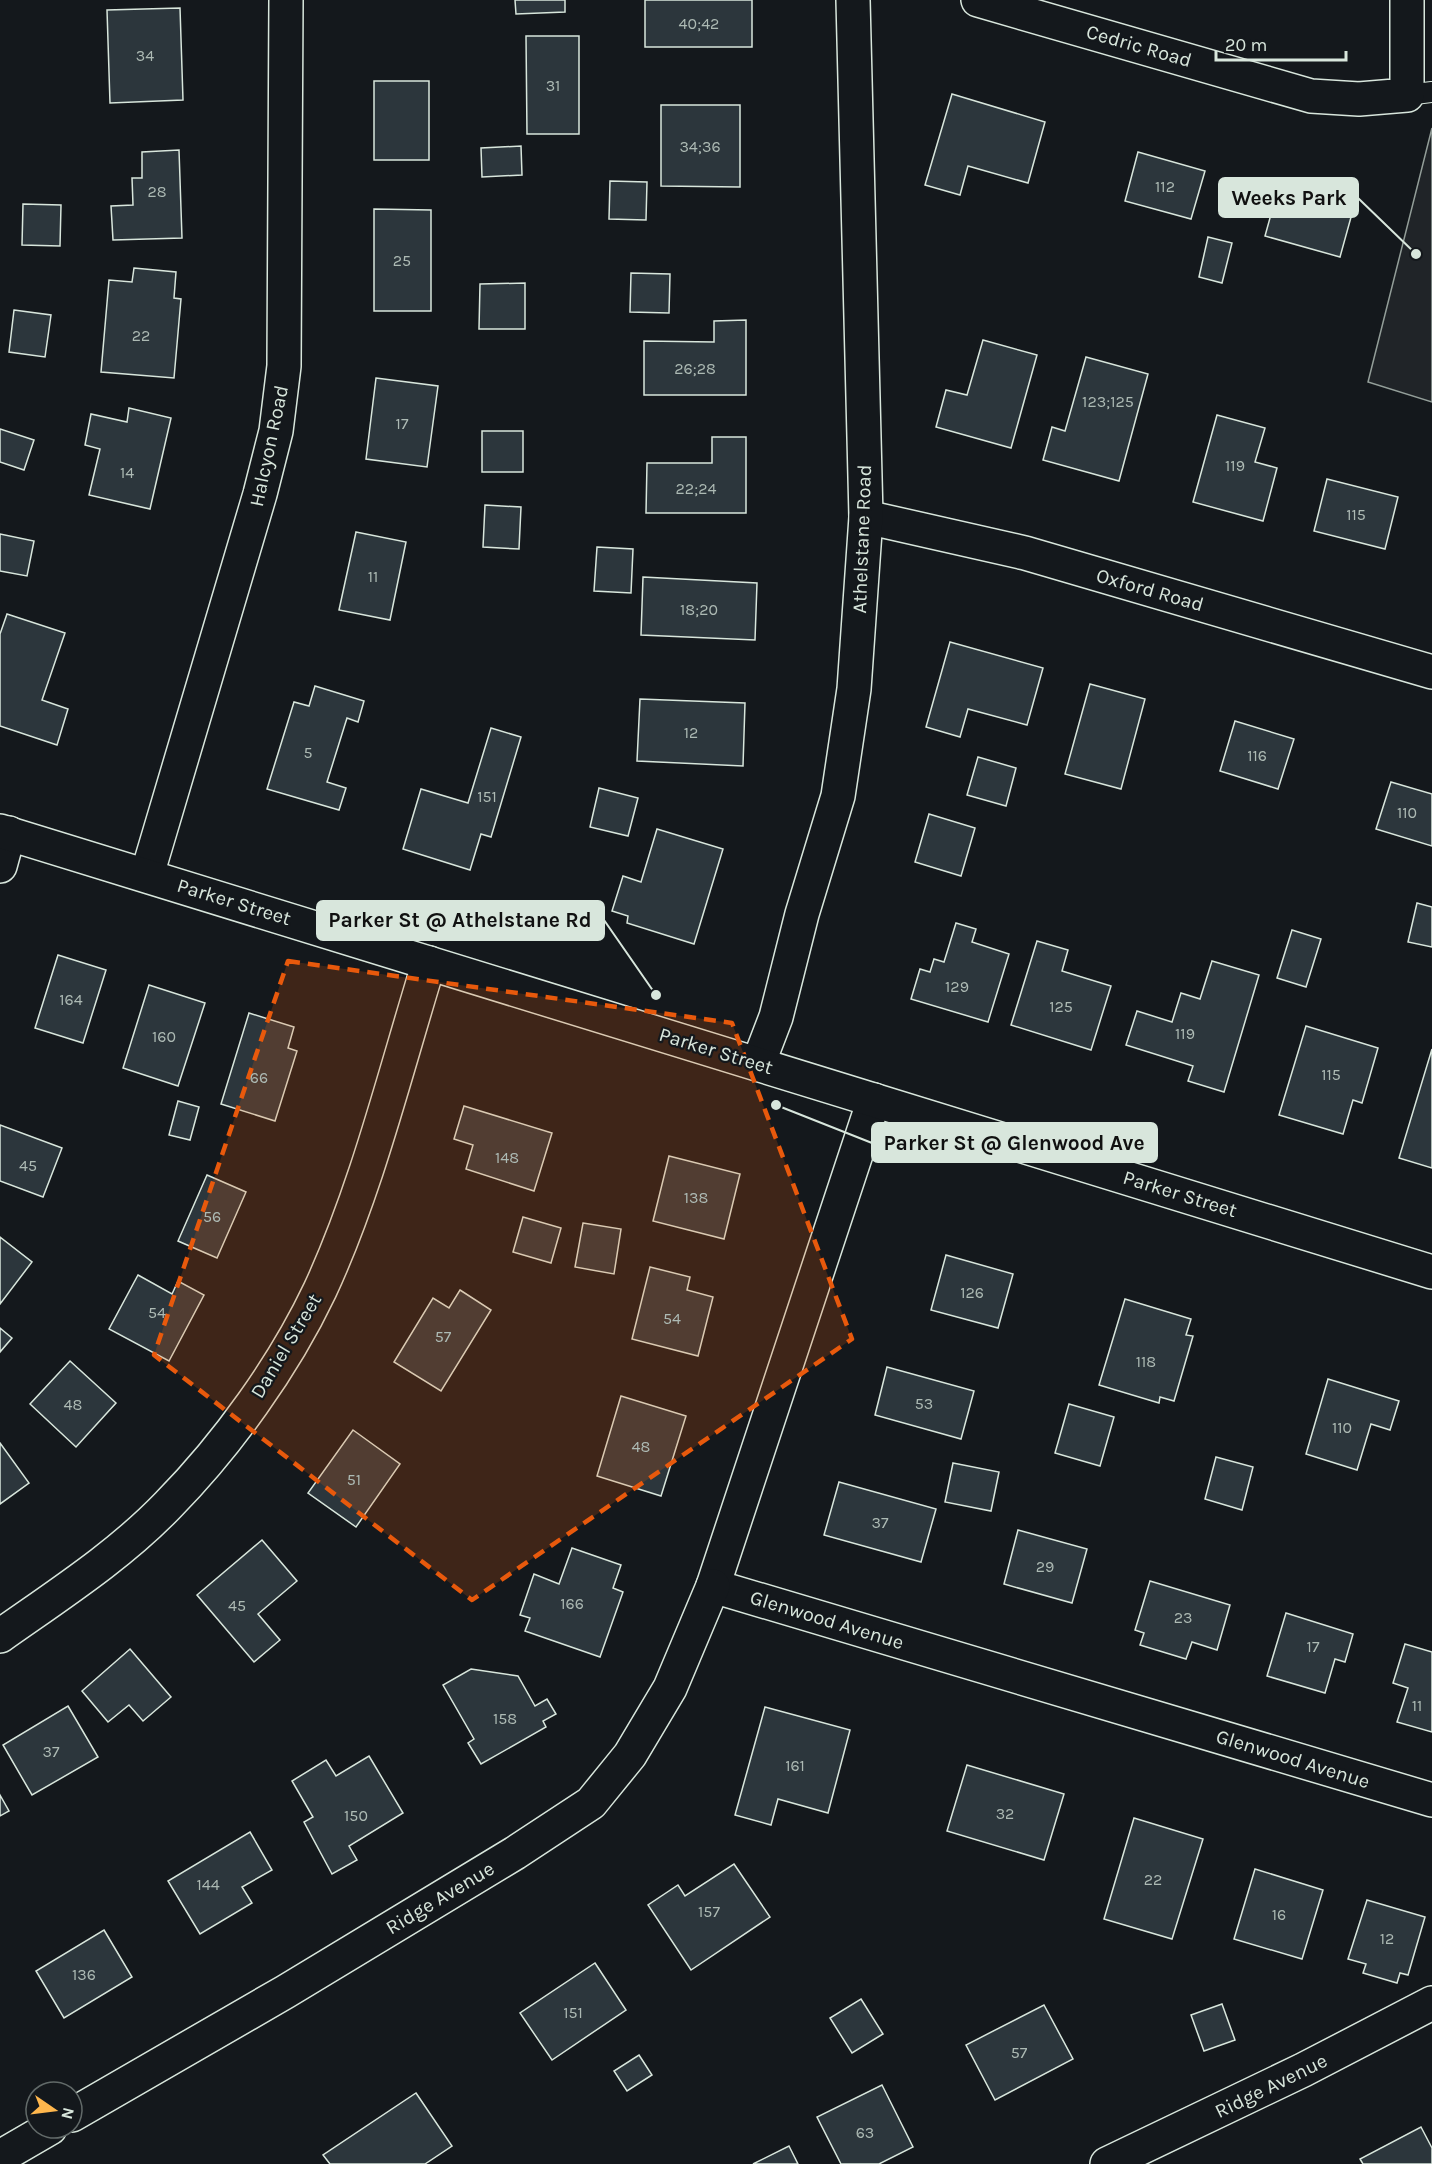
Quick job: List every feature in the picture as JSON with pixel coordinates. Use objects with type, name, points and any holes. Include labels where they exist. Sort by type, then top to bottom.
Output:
[{"type":"street","name":"Halcyon Road","points":[[147,876],[260,494],[276,430],[285,335],[286,0]]},
{"type":"street","name":"Athelstane Road","points":[[758,1064],[776,1017],[802,914],[838,796],[854,689],[866,517],[853,0]]},
{"type":"street","name":"Cedric Road","points":[[978,0],[1311,96],[1359,99],[1419,94]]},
{"type":"street","points":[[1407,0],[1419,94]]},
{"type":"street","name":"Oxford Road","points":[[866,517],[1025,554],[1432,672]]},
{"type":"street","name":"Parker Street","points":[[5,832],[1432,1272]]},
{"type":"street","points":[[0,866],[5,832]]},
{"type":"street","name":"Daniel Street","points":[[0,1636],[97,1567],[168,1505],[229,1434],[279,1362],[319,1292],[349,1220],[429,963]]},
{"type":"street","points":[[713,1586],[874,1100]]},
{"type":"street","name":"Glenwood Avenue","points":[[713,1586],[1432,1800]]},
{"type":"street","name":"Ridge Avenue","points":[[84,2108],[285,1992],[591,1803],[630,1755],[670,1688],[713,1586]]},
{"type":"street","name":"Ridge Avenue","points":[[1107,2164],[1303,2070],[1432,2003]]},
{"type":"street","points":[[0,2157],[29,2140]]},
{"type":"highlighted area","points":[[288,961],[732,1023],[852,1339],[472,1600],[154,1355]]},
{"type":"shaded area","points":[[1432,128],[1432,402],[1368,382]]},
{"type":"building","points":[[515,0],[565,0],[565,12],[516,14]]},
{"type":"building","points":[[645,0],[752,0],[752,47],[645,47]]},
{"type":"building","points":[[180,8],[183,100],[110,103],[107,10]]},
{"type":"building","points":[[526,36],[579,36],[579,134],[527,134]]},
{"type":"building","points":[[374,81],[429,81],[429,160],[374,160]]},
{"type":"building","points":[[952,94],[1045,122],[1028,183],[968,166],[960,195],[925,185]]},
{"type":"building","points":[[661,105],[740,105],[740,187],[661,186]]},
{"type":"building","points":[[521,146],[522,175],[482,177],[481,148]]},
{"type":"building","points":[[179,150],[182,238],[113,240],[111,206],[133,205],[132,178],[142,178],[142,152]]},
{"type":"building","points":[[1138,152],[1205,171],[1191,219],[1125,201]]},
{"type":"building","points":[[610,181],[647,182],[646,220],[609,219]]},
{"type":"building","points":[[1278,189],[1353,210],[1340,257],[1265,236]]},
{"type":"building","points":[[23,204],[61,205],[60,246],[22,245]]},
{"type":"building","points":[[374,209],[431,210],[431,311],[374,311]]},
{"type":"building","points":[[1208,237],[1232,243],[1222,283],[1199,277]]},
{"type":"building","points":[[134,268],[176,272],[174,298],[181,299],[174,378],[101,372],[109,280],[132,282]]},
{"type":"building","points":[[631,273],[670,274],[669,313],[630,312]]},
{"type":"building","points":[[525,283],[525,329],[479,329],[480,284]]},
{"type":"building","points":[[14,310],[51,315],[45,357],[9,352]]},
{"type":"building","points":[[746,320],[746,395],[644,395],[644,341],[714,342],[714,321]]},
{"type":"building","points":[[983,340],[1037,355],[1011,448],[936,427],[946,390],[967,395]]},
{"type":"building","points":[[1086,357],[1148,374],[1119,481],[1043,460],[1052,427],[1065,431]]},
{"type":"building","points":[[376,378],[438,386],[427,467],[366,459]]},
{"type":"building","points":[[129,408],[171,418],[150,509],[89,495],[100,449],[85,445],[91,414],[127,422]]},
{"type":"building","points":[[1217,415],[1265,428],[1255,462],[1277,468],[1263,521],[1193,502]]},
{"type":"building","points":[[0,429],[34,440],[24,470],[0,462]]},
{"type":"building","points":[[482,431],[523,431],[523,472],[482,472]]},
{"type":"building","points":[[712,437],[746,437],[746,513],[646,513],[647,463],[712,463]]},
{"type":"building","points":[[1327,479],[1398,497],[1385,549],[1314,531]]},
{"type":"building","points":[[485,505],[521,507],[519,549],[483,547]]},
{"type":"building","points":[[356,532],[406,542],[390,620],[339,610]]},
{"type":"building","points":[[0,534],[34,541],[27,576],[0,571]]},
{"type":"building","points":[[597,547],[633,549],[631,593],[594,591]]},
{"type":"building","points":[[643,577],[757,583],[755,640],[641,635]]},
{"type":"building","points":[[7,614],[65,633],[42,700],[68,709],[57,745],[0,726],[0,634]]},
{"type":"building","points":[[950,642],[1043,668],[1027,725],[968,709],[960,737],[926,727]]},
{"type":"building","points":[[1090,684],[1145,699],[1121,789],[1065,774]]},
{"type":"building","points":[[315,686],[364,701],[358,722],[347,718],[327,782],[346,788],[339,810],[267,789],[294,702],[309,706]]},
{"type":"building","points":[[640,699],[745,703],[743,766],[637,761]]},
{"type":"building","points":[[1235,721],[1294,739],[1278,789],[1220,771]]},
{"type":"building","points":[[491,728],[521,737],[491,837],[481,834],[470,870],[403,849],[421,789],[468,803]]},
{"type":"building","points":[[978,757],[1016,768],[1006,806],[967,795]]},
{"type":"building","points":[[1391,782],[1432,794],[1432,846],[1376,829]]},
{"type":"building","points":[[599,788],[638,798],[628,836],[590,827]]},
{"type":"building","points":[[929,814],[975,828],[961,876],[915,862]]},
{"type":"building","points":[[657,829],[723,849],[694,944],[627,923],[628,916],[612,911],[623,876],[641,882]]},
{"type":"building","points":[[1417,903],[1432,907],[1432,947],[1408,942]]},
{"type":"building","points":[[956,923],[976,929],[972,942],[1009,954],[988,1022],[911,999],[920,969],[930,972],[934,959],[944,962]]},
{"type":"building","points":[[1292,930],[1321,939],[1306,987],[1277,978]]},
{"type":"building","points":[[1037,941],[1068,950],[1062,971],[1111,986],[1091,1050],[1011,1025]]},
{"type":"building","points":[[58,955],[106,970],[83,1043],[35,1028]]},
{"type":"building","points":[[1212,961],[1259,975],[1224,1092],[1188,1081],[1193,1066],[1126,1045],[1137,1011],[1172,1022],[1181,993],[1200,999]]},
{"type":"building","points":[[149,985],[205,1003],[178,1086],[123,1068]]},
{"type":"building","points":[[249,1013],[294,1027],[288,1048],[297,1051],[275,1121],[221,1104]]},
{"type":"building","points":[[1306,1026],[1378,1048],[1362,1103],[1353,1100],[1343,1134],[1279,1115]]},
{"type":"building","points":[[1432,1049],[1432,1168],[1399,1158]]},
{"type":"building","points":[[178,1101],[199,1107],[190,1140],[169,1135]]},
{"type":"building","points":[[464,1106],[552,1133],[534,1191],[466,1169],[473,1145],[454,1139]]},
{"type":"building","points":[[0,1125],[62,1148],[43,1197],[0,1181]]},
{"type":"building","points":[[669,1156],[740,1174],[724,1239],[653,1221]]},
{"type":"building","points":[[207,1175],[246,1192],[217,1258],[178,1241]]},
{"type":"building","points":[[523,1217],[561,1228],[551,1263],[513,1252]]},
{"type":"building","points":[[583,1223],[621,1229],[614,1274],[575,1267]]},
{"type":"building","points":[[0,1237],[32,1262],[0,1304]]},
{"type":"building","points":[[946,1255],[1013,1274],[998,1328],[931,1310]]},
{"type":"building","points":[[650,1267],[690,1277],[687,1290],[713,1297],[698,1356],[632,1339]]},
{"type":"building","points":[[138,1275],[172,1294],[178,1281],[204,1295],[169,1361],[109,1329]]},
{"type":"building","points":[[460,1290],[491,1310],[441,1391],[394,1362],[433,1298],[449,1308]]},
{"type":"building","points":[[1125,1299],[1191,1319],[1186,1335],[1193,1336],[1174,1401],[1160,1397],[1159,1403],[1099,1385]]},
{"type":"building","points":[[0,1328],[12,1338],[0,1352]]},
{"type":"building","points":[[70,1361],[116,1403],[76,1447],[30,1404]]},
{"type":"building","points":[[887,1367],[974,1391],[961,1439],[875,1415]]},
{"type":"building","points":[[1328,1379],[1399,1401],[1390,1430],[1371,1424],[1357,1470],[1306,1454]]},
{"type":"building","points":[[621,1396],[686,1416],[661,1496],[597,1476]]},
{"type":"building","points":[[1069,1404],[1114,1417],[1100,1466],[1055,1453]]},
{"type":"building","points":[[353,1430],[400,1464],[356,1527],[308,1493]]},
{"type":"building","points":[[0,1443],[29,1483],[0,1504]]},
{"type":"building","points":[[1216,1457],[1253,1467],[1242,1510],[1205,1499]]},
{"type":"building","points":[[953,1463],[999,1472],[991,1511],[945,1502]]},
{"type":"building","points":[[839,1482],[936,1509],[921,1562],[824,1535]]},
{"type":"building","points":[[1018,1530],[1087,1549],[1072,1603],[1004,1584]]},
{"type":"building","points":[[262,1540],[297,1581],[258,1614],[280,1640],[254,1662],[197,1595]]},
{"type":"building","points":[[572,1548],[621,1565],[613,1588],[623,1592],[600,1657],[525,1631],[530,1618],[520,1615],[534,1574],[559,1584]]},
{"type":"building","points":[[1150,1581],[1230,1605],[1217,1650],[1192,1642],[1186,1659],[1140,1645],[1144,1633],[1135,1630]]},
{"type":"building","points":[[1286,1613],[1353,1634],[1345,1662],[1335,1659],[1325,1693],[1267,1676]]},
{"type":"building","points":[[1405,1644],[1432,1652],[1432,1732],[1397,1722],[1408,1688],[1393,1683]]},
{"type":"building","points":[[130,1649],[171,1697],[143,1721],[129,1705],[108,1722],[82,1691]]},
{"type":"building","points":[[471,1669],[518,1676],[535,1706],[547,1699],[556,1714],[543,1721],[546,1727],[481,1764],[468,1743],[474,1739],[443,1685]]},
{"type":"building","points":[[68,1706],[98,1757],[32,1795],[3,1745]]},
{"type":"building","points":[[765,1707],[850,1730],[828,1813],[778,1799],[771,1825],[735,1815]]},
{"type":"building","points":[[369,1756],[403,1813],[349,1846],[357,1860],[332,1874],[304,1822],[313,1817],[292,1781],[326,1760],[336,1776]]},
{"type":"building","points":[[967,1765],[1064,1794],[1044,1860],[947,1831]]},
{"type":"building","points":[[0,1795],[9,1811],[0,1816]]},
{"type":"building","points":[[1134,1818],[1203,1839],[1172,1939],[1104,1919]]},
{"type":"building","points":[[250,1832],[272,1870],[242,1887],[252,1903],[200,1934],[168,1881]]},
{"type":"building","points":[[734,1864],[770,1917],[691,1970],[648,1905],[678,1885],[685,1896]]},
{"type":"building","points":[[1255,1869],[1323,1890],[1302,1959],[1234,1939]]},
{"type":"building","points":[[1367,1900],[1425,1917],[1408,1975],[1400,1973],[1397,1983],[1363,1973],[1366,1964],[1348,1959]]},
{"type":"building","points":[[104,1930],[132,1977],[64,2018],[36,1971]]},
{"type":"building","points":[[595,1963],[626,2010],[552,2060],[520,2013]]},
{"type":"building","points":[[861,1999],[883,2034],[852,2053],[830,2018]]},
{"type":"building","points":[[1222,2004],[1235,2040],[1204,2051],[1191,2015]]},
{"type":"building","points":[[1044,2005],[1073,2059],[995,2100],[966,2045]]},
{"type":"building","points":[[639,2055],[652,2075],[627,2091],[614,2071]]},
{"type":"building","points":[[882,2085],[913,2147],[879,2164],[841,2164],[817,2117]]},
{"type":"building","points":[[416,2093],[452,2146],[425,2164],[330,2164],[323,2155]]},
{"type":"building","points":[[1421,2127],[1432,2148],[1432,2164],[1363,2164],[1360,2159]]},
{"type":"building","points":[[789,2146],[798,2164],[753,2164]]},
{"type":"place","name":"Weeks Park","points":[[1416,254]]},
{"type":"place","name":"Parker St @ Athelstane Rd","points":[[656,995]]},
{"type":"place","name":"Parker St @ Glenwood Ave","points":[[776,1105]]}]
